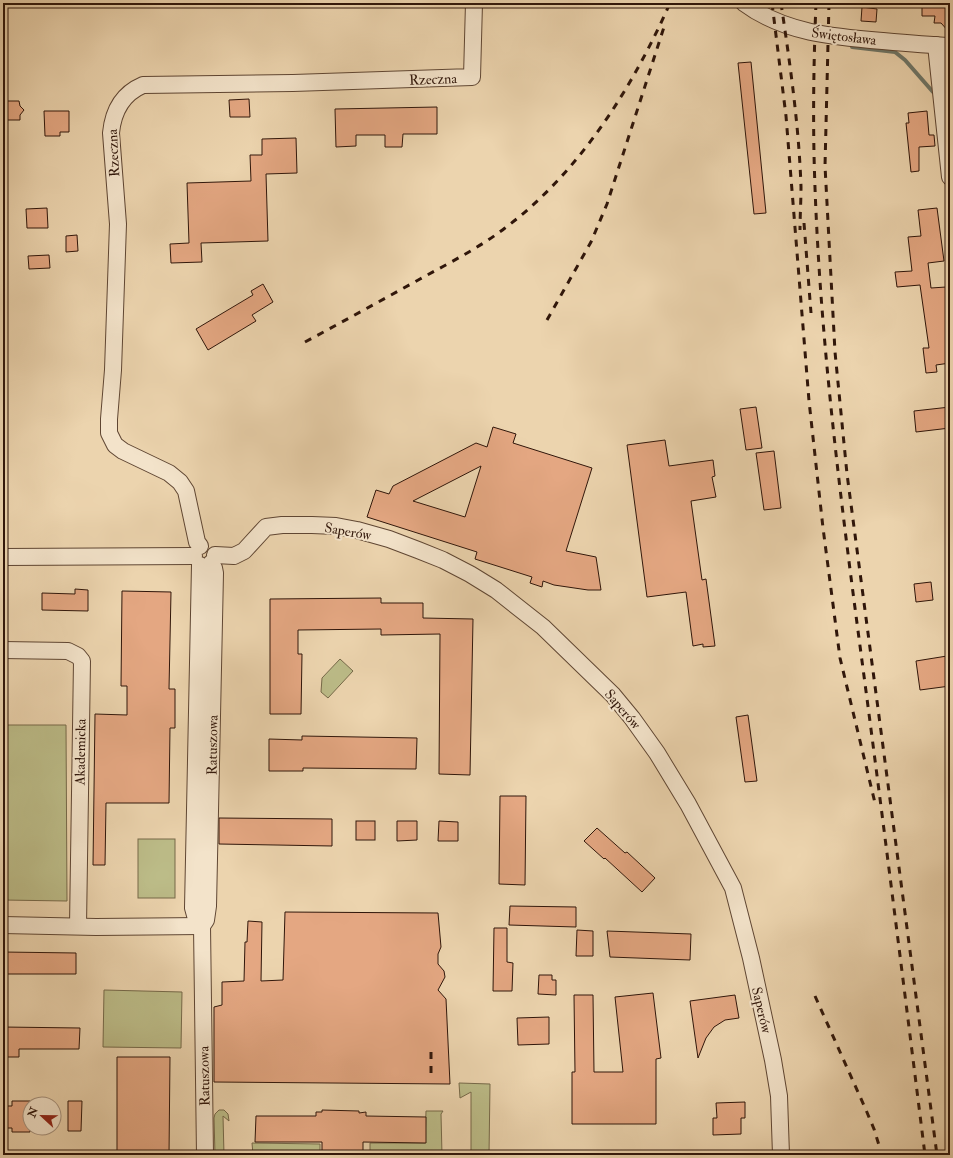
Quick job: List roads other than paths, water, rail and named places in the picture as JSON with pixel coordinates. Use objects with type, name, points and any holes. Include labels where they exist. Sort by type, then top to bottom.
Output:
[{"type":"street","name":"Rzeczna","points":[[204,557],[197,542],[186,491],[180,482],[169,473],[123,451],[115,445],[109,433],[113,370],[118,224],[111,134],[112,120],[118,107],[127,95],[135,88],[143,85],[269,84],[472,77],[474,3]]},
{"type":"street","name":"Świętosława","points":[[744,3],[760,14],[773,20],[791,28],[807,32],[832,37],[943,45]]},
{"type":"street","points":[[943,45],[950,177]]},
{"type":"street","name":"Saperów","points":[[3,557],[234,556],[244,551],[266,527],[282,525],[336,526],[389,539],[443,560],[496,590],[543,627],[613,695],[632,718],[657,753],[688,804],[733,888],[751,958],[774,1066],[779,1096],[782,1155]]},
{"type":"street","name":"Ratuszowa","points":[[204,557],[194,908],[196,919],[202,926],[205,1155]]},
{"type":"street","name":"Akademicka","points":[[3,650],[68,650],[78,656],[82,661],[78,926]]},
{"type":"street","points":[[3,925],[202,926]]},
{"type":"waterway","points":[[852,47],[895,52],[905,60],[933,92]]},
{"type":"railway","points":[[305,342],[474,249],[505,228],[532,206],[580,155],[621,97],[639,66],[670,3]]},
{"type":"railway","points":[[772,3],[786,116],[809,401],[823,528],[840,658],[875,803]]},
{"type":"railway","points":[[781,3],[791,72],[798,141],[801,187],[800,230]]},
{"type":"railway","points":[[816,3],[814,78],[816,220],[820,285],[832,416],[847,546],[925,1155]]},
{"type":"railway","points":[[829,3],[825,166],[835,352],[847,474],[937,1155]]},
{"type":"railway","points":[[547,320],[591,242],[607,204],[665,24]]},
{"type":"railway","points":[[804,223],[811,313]]},
{"type":"railway","points":[[815,996],[866,1110],[882,1155]]},
{"type":"railway","points":[[431,1051],[431,1073]]}]
